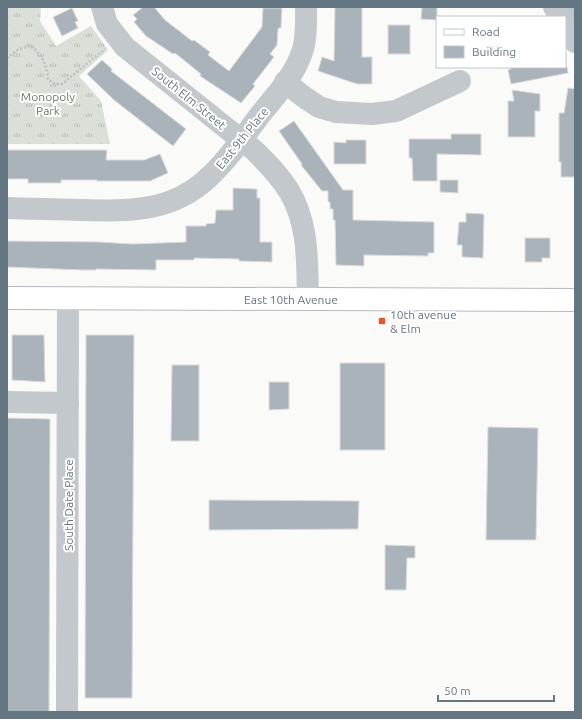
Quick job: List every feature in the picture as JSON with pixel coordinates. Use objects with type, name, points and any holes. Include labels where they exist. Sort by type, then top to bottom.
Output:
[{"type":"main road","name":"East 10th Avenue","points":[[7,298],[575,300]]},
{"type":"street","name":"South Elm Street","points":[[102,7],[107,24],[118,39],[135,55],[255,151],[280,178],[289,191],[298,210],[304,228],[308,299]]},
{"type":"street","name":"East 9th Place","points":[[7,208],[126,210],[150,208],[185,195],[207,179],[240,140],[285,82],[299,61],[305,35],[306,7]]},
{"type":"street","points":[[554,7],[559,16]]},
{"type":"street","points":[[566,28],[575,42]]},
{"type":"street","points":[[285,82],[304,97],[319,106],[336,112],[372,114],[396,111],[460,81]]},
{"type":"street","name":"South Date Place","points":[[67,712],[68,299]]},
{"type":"street","points":[[7,402],[68,403]]},
{"type":"path","points":[[7,58],[19,49],[31,46],[37,50],[45,62],[48,79],[55,84],[62,84],[118,39]]},
{"type":"green space","name":"Monopoly Park","points":[[7,7],[41,7],[40,21],[56,46],[91,26],[108,50],[79,76],[101,101],[110,144],[7,144]]},
{"type":"building","points":[[143,7],[154,7],[165,20],[192,41],[194,40],[210,52],[208,55],[229,71],[262,27],[263,8],[282,8],[281,28],[278,29],[277,45],[270,54],[274,57],[253,84],[255,86],[241,103],[200,76],[201,74],[175,53],[173,54],[146,36],[134,22],[137,19],[133,15]]},
{"type":"building","points":[[335,7],[362,7],[362,57],[372,57],[372,84],[357,84],[318,71],[322,57],[334,61]]},
{"type":"building","points":[[422,7],[437,7],[436,20],[421,19]]},
{"type":"building","points":[[72,8],[78,21],[75,22],[78,28],[62,36],[53,17]]},
{"type":"building","points":[[388,25],[410,25],[410,54],[388,54]]},
{"type":"building","points":[[102,60],[112,69],[111,71],[186,129],[173,146],[114,100],[87,74]]},
{"type":"building","points":[[567,67],[568,73],[511,84],[508,70]]},
{"type":"building","points":[[568,88],[575,89],[575,177],[561,177],[561,162],[559,162],[559,113],[564,113]]},
{"type":"building","points":[[512,90],[540,94],[540,111],[535,111],[535,137],[508,137],[508,101],[514,101]]},
{"type":"building","points":[[294,121],[343,190],[353,190],[353,220],[434,222],[434,253],[428,253],[428,256],[364,255],[364,266],[336,265],[335,220],[333,220],[333,209],[330,209],[330,202],[328,202],[328,191],[322,191],[301,165],[302,164],[279,131]]},
{"type":"building","points":[[451,134],[481,134],[481,155],[437,154],[437,181],[413,181],[412,158],[409,158],[409,139],[451,139]]},
{"type":"building","points":[[346,140],[366,140],[366,164],[334,164],[334,142],[346,143]]},
{"type":"building","points":[[7,150],[107,150],[106,160],[144,160],[160,154],[168,173],[150,181],[61,180],[61,183],[28,183],[28,179],[7,179]]},
{"type":"building","points":[[440,180],[458,180],[458,193],[440,192]]},
{"type":"building","points":[[233,188],[257,189],[257,198],[260,198],[260,242],[272,242],[272,262],[239,261],[239,259],[194,258],[194,260],[156,260],[156,270],[82,270],[7,267],[7,241],[99,242],[132,244],[186,242],[186,226],[206,226],[206,224],[215,223],[216,210],[233,210]]},
{"type":"building","points":[[466,213],[484,215],[483,258],[463,257],[462,245],[457,245],[459,222],[466,222]]},
{"type":"building","points":[[525,238],[550,238],[550,258],[542,258],[542,262],[525,262]]},
{"type":"building","points":[[12,335],[44,335],[45,382],[12,380]]},
{"type":"building","points":[[86,335],[134,335],[132,698],[85,698]]},
{"type":"building","points":[[340,363],[385,363],[385,450],[340,450]]},
{"type":"building","points":[[172,365],[199,365],[199,441],[171,441]]},
{"type":"building","points":[[269,382],[289,382],[289,409],[269,410]]},
{"type":"building","points":[[7,418],[50,419],[49,712],[7,712]]},
{"type":"building","points":[[488,427],[538,428],[536,540],[486,540]]},
{"type":"building","points":[[209,500],[359,501],[358,529],[209,530]]},
{"type":"building","points":[[385,545],[415,546],[415,558],[407,558],[406,590],[385,590]]},
{"type":"waterway","points":[[566,7],[575,21]]},
{"type":"place","name":"10th avenue & Elm","points":[[382,321]]}]
